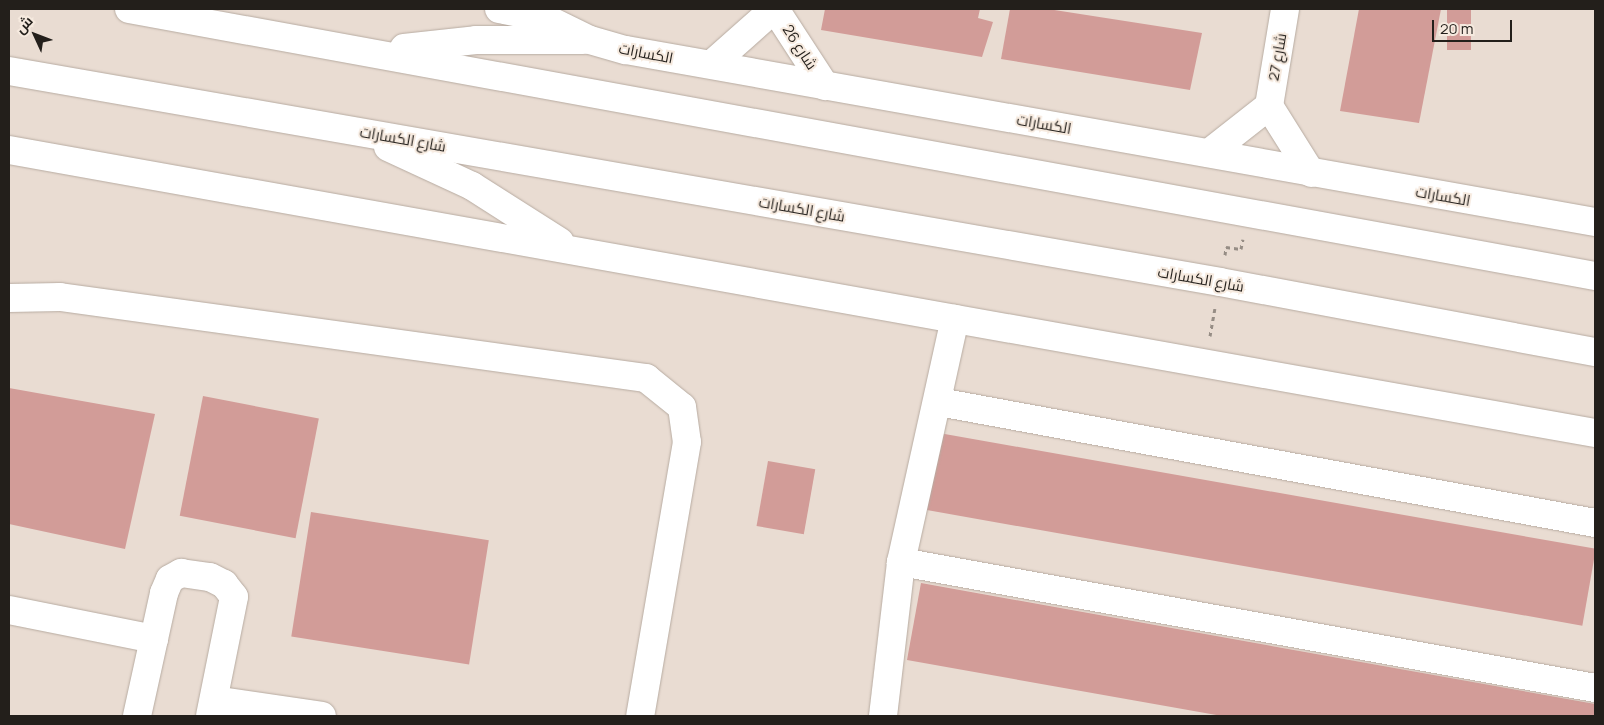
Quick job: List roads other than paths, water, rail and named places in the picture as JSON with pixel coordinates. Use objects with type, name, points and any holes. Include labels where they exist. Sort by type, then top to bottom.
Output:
[{"type":"street","points":[[129,9],[376,51],[1595,276]]},
{"type":"street","name":"الكسارات","points":[[499,9],[546,18],[590,40],[825,86],[1595,222]]},
{"type":"street","name":"شارع 26","points":[[712,64],[775,9],[825,86]]},
{"type":"street","name":"شارع 27","points":[[1269,106],[1286,9]]},
{"type":"street","points":[[376,51],[476,40],[590,40]]},
{"type":"street","name":"شارع الكسارات","points":[[9,70],[1220,282],[1595,352]]},
{"type":"street","points":[[1209,153],[1269,106],[1311,173]]},
{"type":"street","points":[[353,131],[472,186],[568,247]]},
{"type":"street","points":[[9,150],[568,247],[955,319],[1595,433]]},
{"type":"street","points":[[9,298],[60,297],[646,378],[682,407],[687,442],[640,716]]},
{"type":"street","points":[[883,716],[901,562],[939,402],[955,319]]},
{"type":"street","points":[[939,402],[1595,524]]},
{"type":"street","points":[[901,562],[1595,688]]},
{"type":"street","points":[[137,716],[154,639],[170,579],[181,573],[224,584],[234,597],[212,708],[322,716]]},
{"type":"street","points":[[9,610],[154,639]]}]
